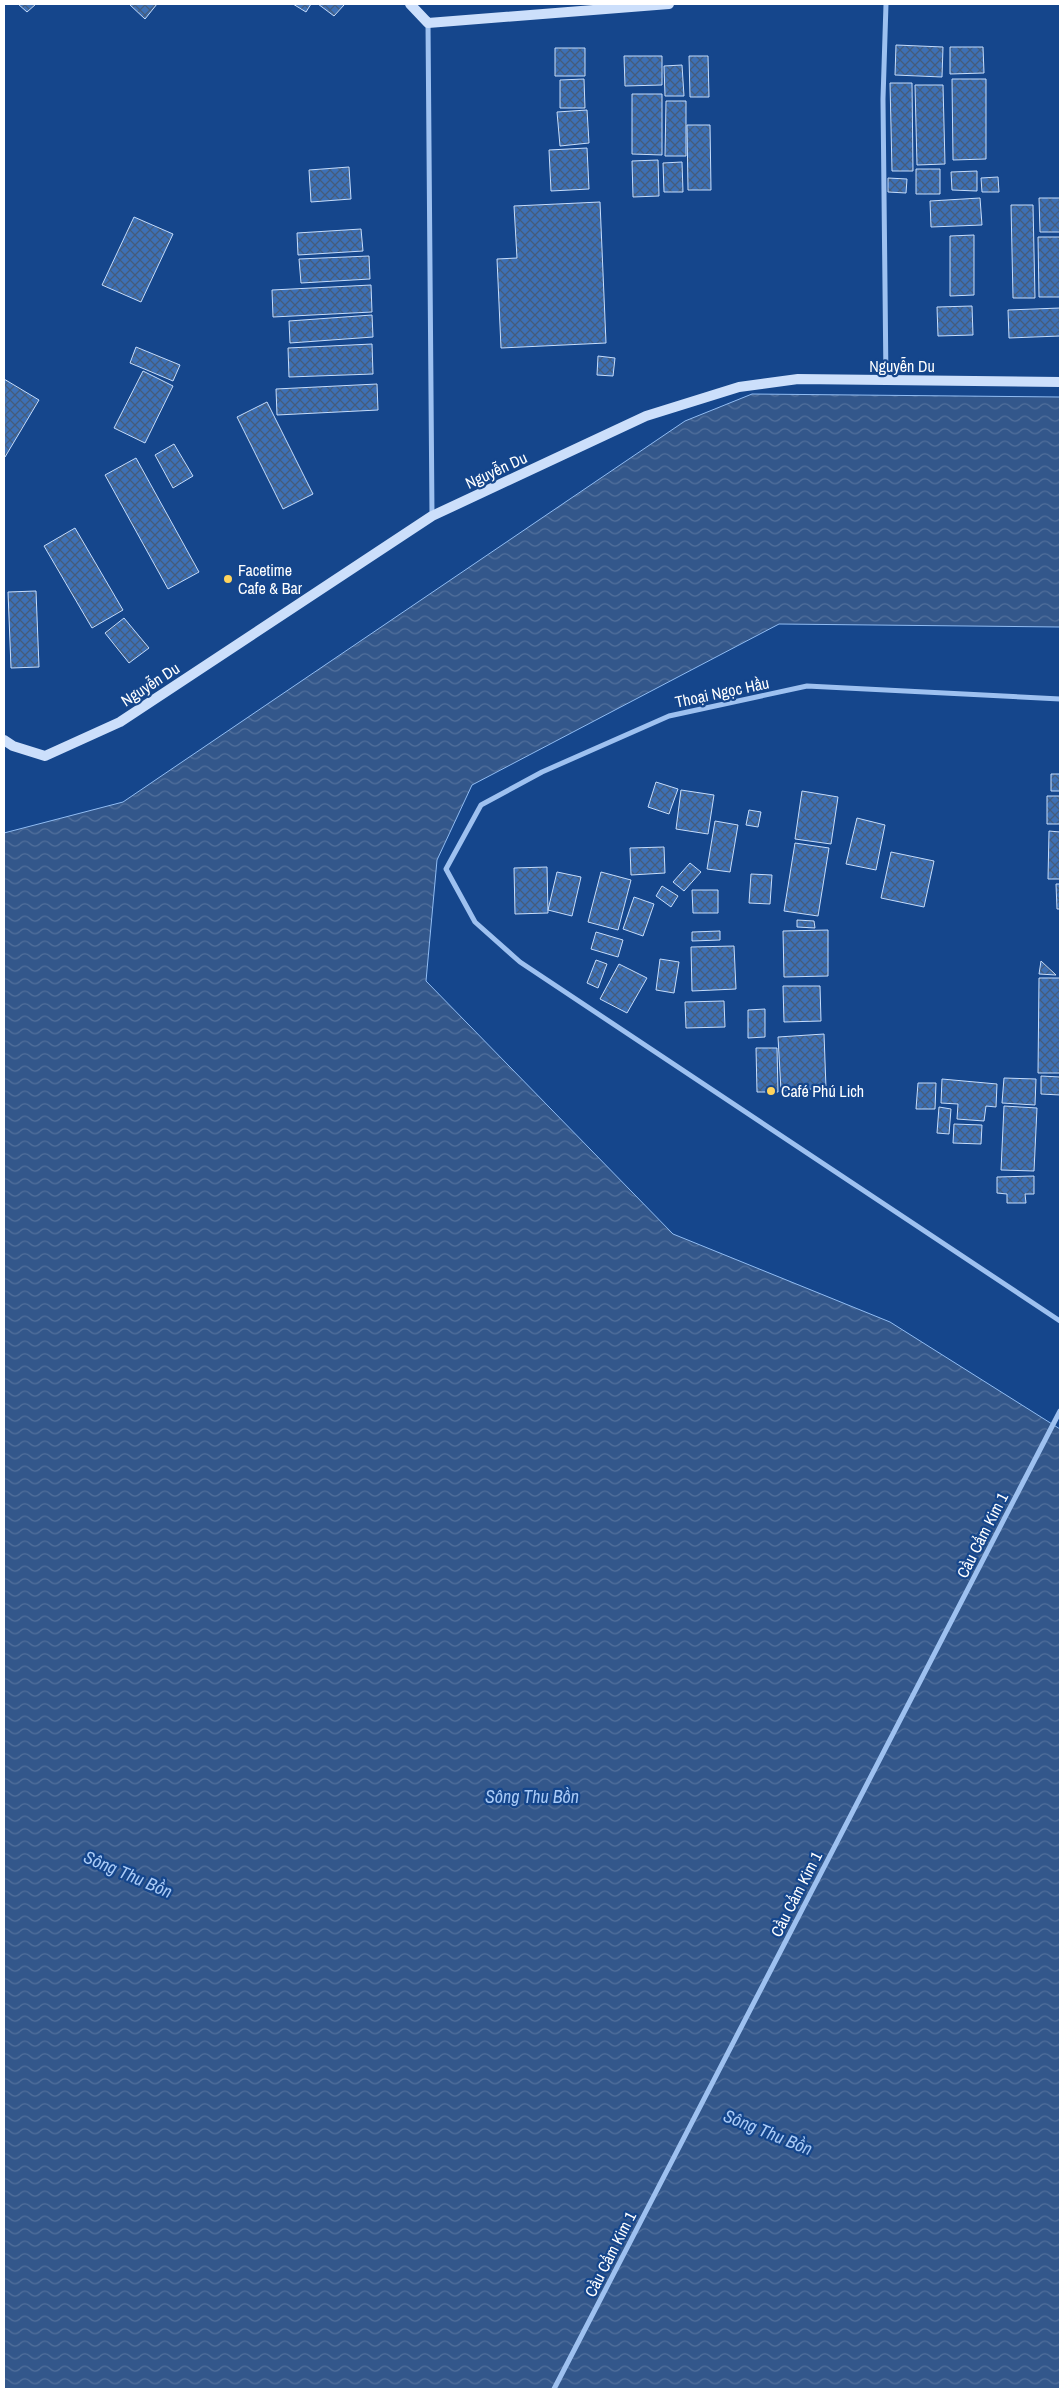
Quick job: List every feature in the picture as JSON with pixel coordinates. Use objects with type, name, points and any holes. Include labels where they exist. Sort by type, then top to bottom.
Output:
[{"type":"street","points":[[410,4],[428,23],[432,516]]},
{"type":"street","points":[[428,23],[669,4]]},
{"type":"street","points":[[886,4],[883,99],[886,381]]},
{"type":"street","name":"Nguyễn Du","points":[[4,740],[13,746],[45,756],[120,722],[432,516],[646,416],[739,387],[798,379],[1060,382]]},
{"type":"street","name":"Thoại Ngọc Hầu","points":[[1060,699],[807,686],[669,716],[542,772],[481,805],[446,869],[475,922],[520,962],[1060,1321]]},
{"type":"street","name":"Cầu Cẩm Kim 1","points":[[554,2389],[1060,1411]]},
{"type":"water","name":"Sông Thu Bồn","points":[[752,394],[1060,397],[1060,627],[779,624],[472,785],[437,860],[426,981],[673,1234],[890,1322],[1060,1429],[1060,2389],[4,2389],[4,833],[123,802],[685,421]]},
{"type":"building","points":[[18,4],[36,4],[27,12]]},
{"type":"building","points":[[129,4],[157,4],[145,19]]},
{"type":"building","points":[[293,4],[311,4],[306,12]]},
{"type":"building","points":[[318,4],[342,4],[344,5],[334,16]]},
{"type":"building","points":[[896,45],[943,47],[942,77],[895,75]]},
{"type":"building","points":[[950,47],[983,47],[984,73],[950,74]]},
{"type":"building","points":[[555,48],[585,48],[585,76],[555,76]]},
{"type":"building","points":[[624,56],[662,56],[662,85],[625,86]]},
{"type":"building","points":[[689,56],[708,56],[709,97],[690,97]]},
{"type":"building","points":[[682,65],[684,96],[665,96],[664,66]]},
{"type":"building","points":[[584,79],[585,108],[560,108],[560,80]]},
{"type":"building","points":[[952,79],[986,79],[986,159],[953,160]]},
{"type":"building","points":[[890,83],[912,83],[913,171],[892,171]]},
{"type":"building","points":[[915,85],[943,85],[945,164],[917,165]]},
{"type":"building","points":[[632,94],[662,94],[662,155],[632,154]]},
{"type":"building","points":[[666,101],[686,101],[686,156],[665,156]]},
{"type":"building","points":[[587,110],[589,143],[560,146],[557,112]]},
{"type":"building","points":[[687,125],[710,125],[711,190],[688,190]]},
{"type":"building","points":[[587,148],[589,189],[551,191],[549,150]]},
{"type":"building","points":[[658,160],[659,196],[633,197],[632,161]]},
{"type":"building","points":[[682,162],[683,192],[664,192],[663,163]]},
{"type":"building","points":[[349,167],[351,199],[311,202],[309,170]]},
{"type":"building","points":[[916,169],[940,169],[940,194],[916,194]]},
{"type":"building","points":[[977,171],[977,191],[952,190],[951,172]]},
{"type":"building","points":[[998,177],[999,192],[982,192],[981,178]]},
{"type":"building","points":[[888,178],[907,179],[906,193],[888,192]]},
{"type":"building","points":[[980,198],[982,225],[931,227],[930,201]]},
{"type":"building","points":[[1039,198],[1060,198],[1060,232],[1040,232]]},
{"type":"building","points":[[600,202],[606,343],[501,348],[497,259],[517,258],[514,206]]},
{"type":"building","points":[[1011,205],[1033,205],[1035,298],[1013,298]]},
{"type":"building","points":[[134,217],[173,234],[141,302],[102,285]]},
{"type":"building","points":[[361,229],[363,251],[298,255],[297,233]]},
{"type":"building","points":[[974,235],[974,295],[950,296],[950,236]]},
{"type":"building","points":[[1038,237],[1060,237],[1060,297],[1039,297]]},
{"type":"building","points":[[369,256],[370,279],[301,283],[299,259]]},
{"type":"building","points":[[371,285],[372,312],[273,317],[272,290]]},
{"type":"building","points":[[972,306],[973,335],[938,336],[937,307]]},
{"type":"building","points":[[1060,308],[1060,336],[1009,338],[1008,310]]},
{"type":"building","points":[[372,315],[373,337],[290,343],[289,321]]},
{"type":"building","points":[[372,344],[373,374],[289,377],[288,348]]},
{"type":"building","points":[[136,347],[180,365],[173,381],[130,363]]},
{"type":"building","points":[[598,356],[615,358],[613,376],[597,375]]},
{"type":"building","points":[[143,371],[173,386],[145,443],[114,428]]},
{"type":"building","points":[[4,379],[39,400],[5,457],[4,456]]},
{"type":"building","points":[[377,384],[378,410],[277,415],[276,389]]},
{"type":"building","points":[[267,402],[313,494],[283,509],[237,417]]},
{"type":"building","points":[[174,444],[193,476],[173,488],[155,455]]},
{"type":"building","points":[[136,458],[199,572],[168,589],[105,475]]},
{"type":"building","points":[[75,528],[123,610],[92,628],[44,546]]},
{"type":"building","points":[[36,591],[39,667],[11,668],[8,592]]},
{"type":"building","points":[[124,618],[149,648],[129,663],[105,633]]},
{"type":"building","points":[[1051,774],[1060,774],[1060,791],[1051,791]]},
{"type":"building","points":[[656,782],[678,789],[669,814],[648,807]]},
{"type":"building","points":[[681,790],[714,795],[708,834],[676,829]]},
{"type":"building","points":[[802,791],[838,797],[831,844],[795,839]]},
{"type":"building","points":[[1047,796],[1060,796],[1060,824],[1047,824]]},
{"type":"building","points":[[749,810],[761,812],[758,827],[746,825]]},
{"type":"building","points":[[857,818],[885,825],[876,870],[846,864]]},
{"type":"building","points":[[715,821],[738,825],[730,872],[707,869]]},
{"type":"building","points":[[1049,831],[1060,832],[1060,879],[1048,879]]},
{"type":"building","points":[[795,843],[829,848],[818,916],[784,911]]},
{"type":"building","points":[[664,847],[665,873],[631,875],[630,848]]},
{"type":"building","points":[[891,852],[934,861],[924,907],[881,898]]},
{"type":"building","points":[[690,863],[701,872],[684,891],[673,882]]},
{"type":"building","points":[[547,867],[548,913],[515,914],[514,868]]},
{"type":"building","points":[[557,872],[581,877],[572,916],[548,910]]},
{"type":"building","points":[[601,872],[631,880],[618,930],[588,922]]},
{"type":"building","points":[[751,874],[772,875],[770,904],[749,903]]},
{"type":"building","points":[[1056,884],[1060,884],[1060,909],[1057,909]]},
{"type":"building","points":[[662,886],[678,896],[671,907],[656,896]]},
{"type":"building","points":[[692,890],[718,890],[718,913],[693,913]]},
{"type":"building","points":[[634,897],[654,904],[643,936],[623,929]]},
{"type":"building","points":[[797,920],[814,921],[815,928],[797,927]]},
{"type":"building","points":[[828,930],[828,976],[784,977],[783,931]]},
{"type":"building","points":[[720,931],[720,940],[692,941],[692,932]]},
{"type":"building","points":[[596,932],[623,940],[618,957],[591,949]]},
{"type":"building","points":[[734,946],[736,989],[692,991],[691,947]]},
{"type":"building","points":[[660,959],[679,962],[674,993],[656,990]]},
{"type":"building","points":[[596,960],[607,964],[598,988],[587,983]]},
{"type":"building","points":[[1041,961],[1056,975],[1039,974]]},
{"type":"building","points":[[619,964],[647,978],[627,1013],[600,999]]},
{"type":"building","points":[[1039,978],[1060,978],[1060,1073],[1038,1073]]},
{"type":"building","points":[[783,986],[820,986],[821,1021],[784,1022]]},
{"type":"building","points":[[724,1001],[725,1027],[686,1028],[685,1002]]},
{"type":"building","points":[[765,1009],[765,1037],[748,1038],[748,1010]]},
{"type":"building","points":[[824,1034],[826,1088],[781,1091],[778,1037]]},
{"type":"building","points":[[756,1048],[777,1048],[778,1092],[757,1092]]},
{"type":"building","points":[[1041,1076],[1060,1077],[1060,1095],[1041,1094]]},
{"type":"building","points":[[1004,1078],[1036,1079],[1035,1105],[1002,1103]]},
{"type":"building","points":[[942,1079],[997,1084],[996,1107],[986,1106],[984,1121],[957,1119],[958,1104],[941,1103]]},
{"type":"building","points":[[918,1083],[936,1083],[935,1109],[916,1109]]},
{"type":"building","points":[[1004,1106],[1037,1108],[1034,1171],[1001,1170]]},
{"type":"building","points":[[939,1107],[951,1109],[949,1134],[937,1133]]},
{"type":"building","points":[[954,1124],[982,1125],[981,1144],[953,1143]]},
{"type":"building","points":[[1034,1176],[1034,1194],[1025,1194],[1026,1203],[1007,1203],[1007,1194],[997,1193],[997,1177]]},
{"type":"place","name":"Facetime Cafe & Bar","points":[[228,579]]},
{"type":"place","name":"Café Phú Lich","points":[[771,1091]]}]
